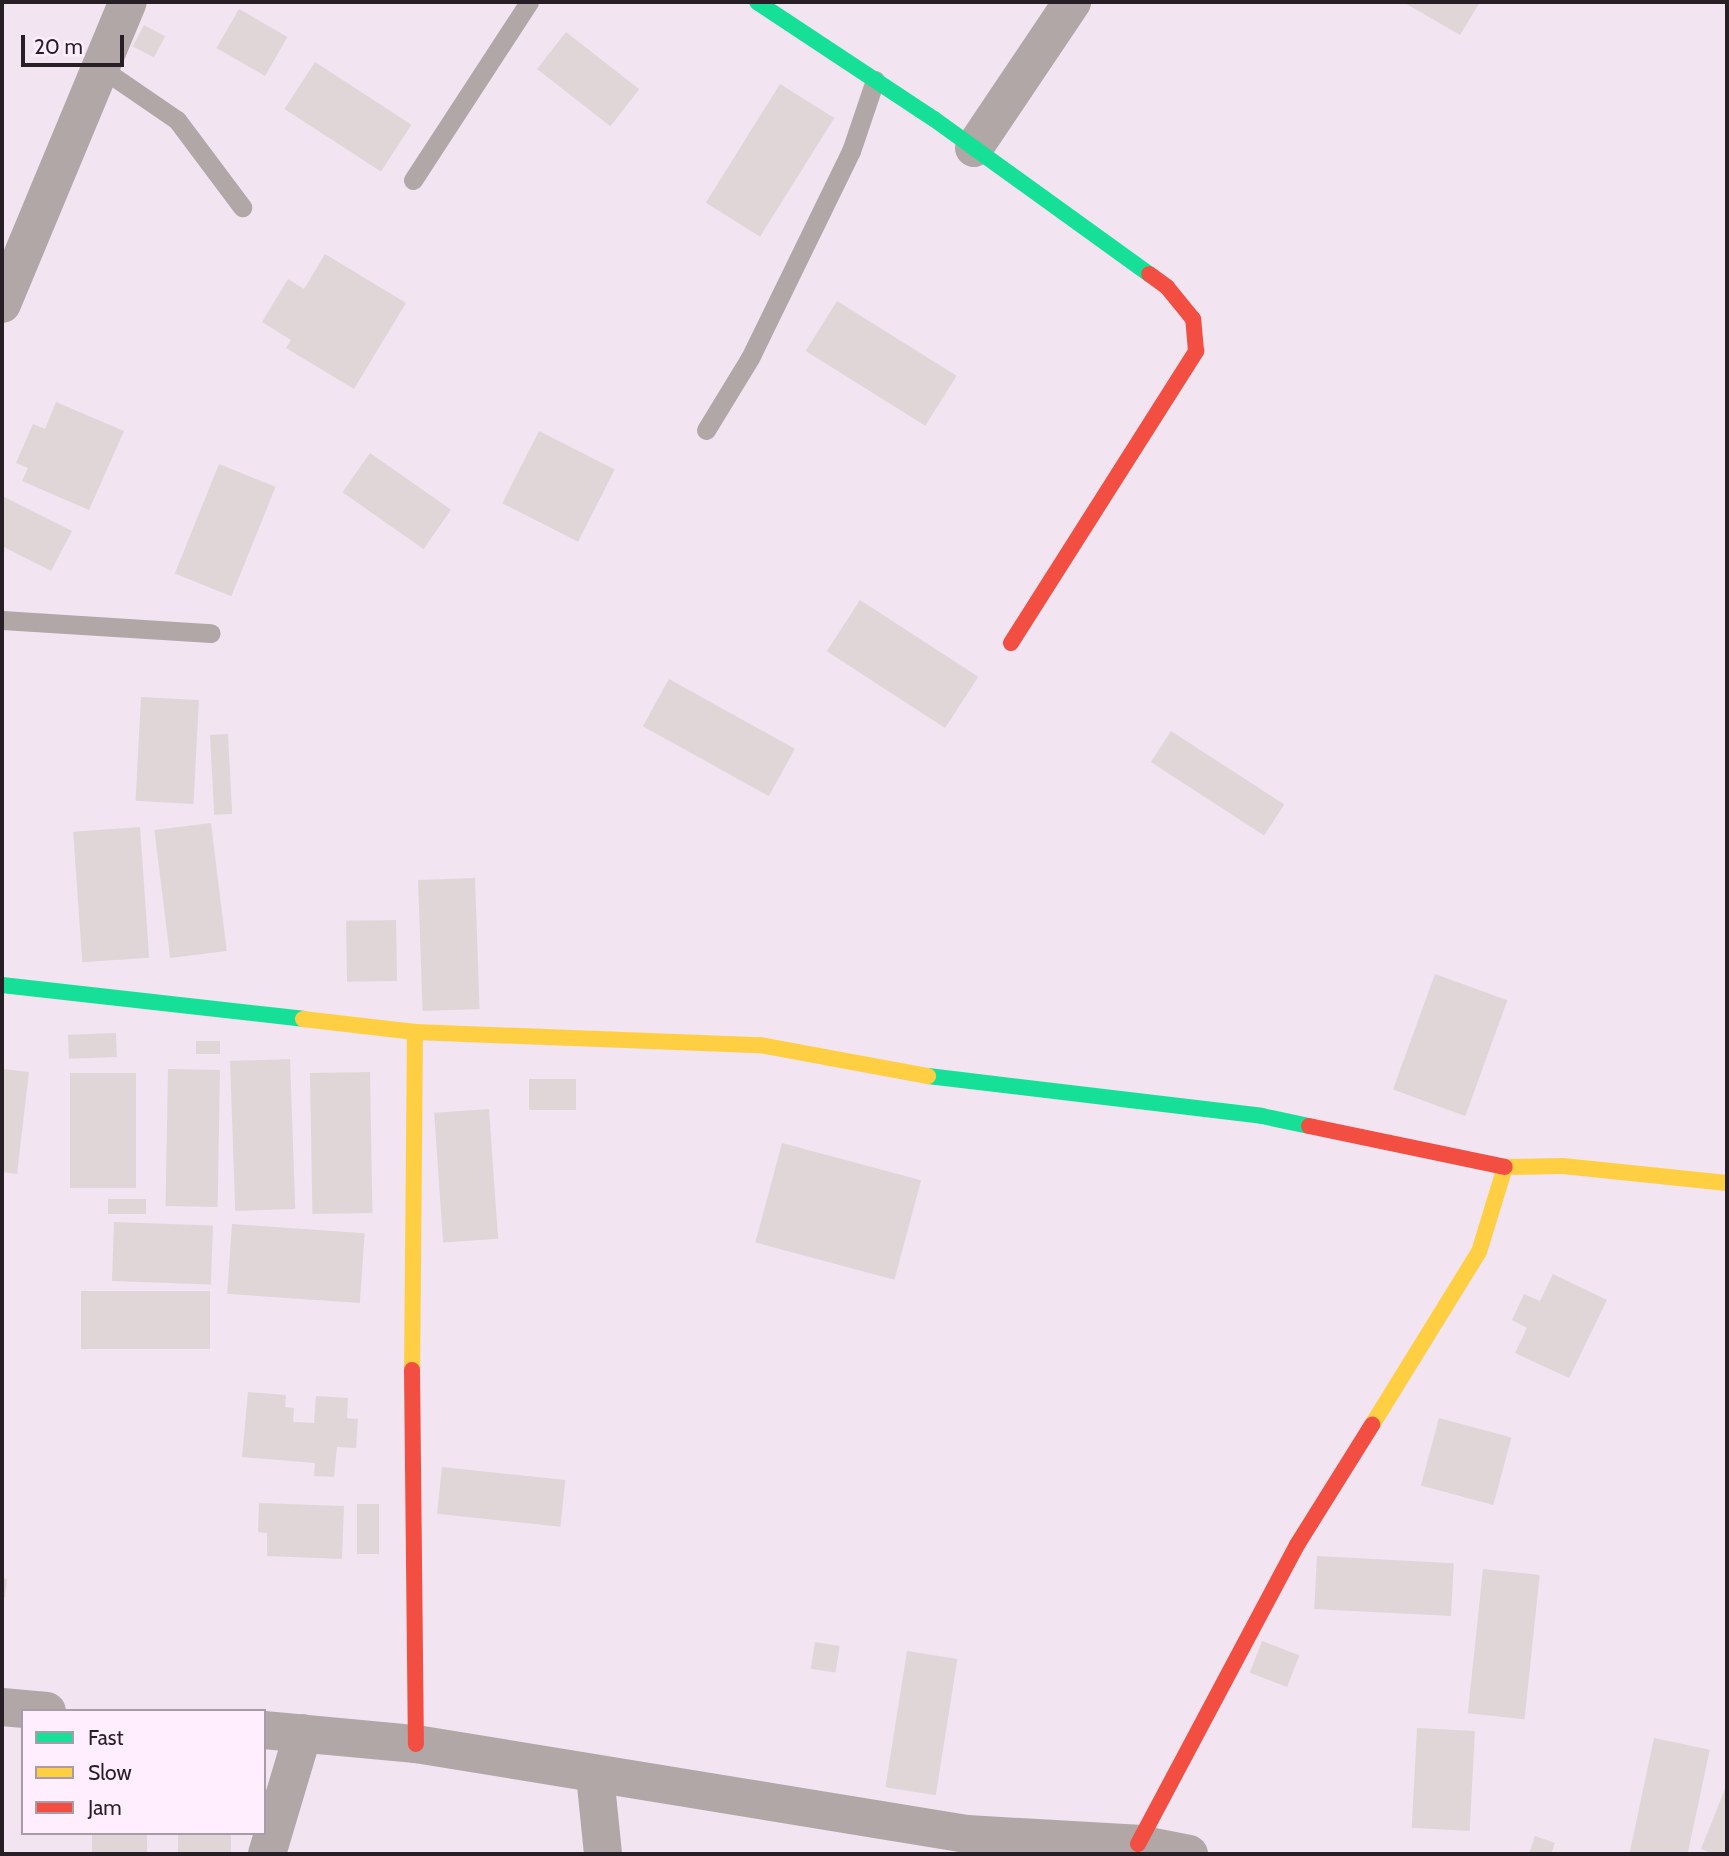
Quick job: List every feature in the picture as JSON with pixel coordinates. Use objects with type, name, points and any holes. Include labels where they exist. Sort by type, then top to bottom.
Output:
[{"type":"street","points":[[2,304],[128,2]]},
{"type":"street","points":[[757,2],[974,148],[1167,287],[1193,319],[1196,351],[1011,643]]},
{"type":"street","points":[[974,148],[1072,2]]},
{"type":"street","points":[[2,985],[415,1032],[760,1045],[893,1072],[1262,1116],[1505,1167],[1563,1166],[1727,1182]]},
{"type":"street","points":[[415,1032],[411,1449],[416,1744]]},
{"type":"street","points":[[1138,1844],[1297,1545],[1479,1252],[1505,1167]]},
{"type":"street","points":[[2,1707],[24,1709]]},
{"type":"street","points":[[266,1730],[416,1744],[595,1774],[958,1844],[1138,1844],[1189,1854]]},
{"type":"street","points":[[267,1854],[303,1733]]},
{"type":"street","points":[[595,1774],[603,1854]]},
{"type":"lane","points":[[412,180],[529,2]]},
{"type":"lane","points":[[101,68],[177,120],[242,207]]},
{"type":"lane","points":[[706,430],[750,358],[851,151],[875,80]]},
{"type":"lane","points":[[2,620],[211,633]]},
{"type":"building","points":[[1403,2],[1480,2],[1460,35]]},
{"type":"building","points":[[239,9],[287,37],[265,76],[216,48]]},
{"type":"building","points":[[144,25],[165,36],[154,57],[133,46]]},
{"type":"building","points":[[566,32],[639,89],[610,126],[537,69]]},
{"type":"building","points":[[315,62],[411,125],[381,172],[285,109]]},
{"type":"building","points":[[780,84],[834,118],[760,237],[706,203]]},
{"type":"building","points":[[325,254],[406,303],[354,389],[286,348],[291,340],[262,322],[288,279],[304,289]]},
{"type":"building","points":[[837,301],[957,376],[925,426],[806,351]]},
{"type":"building","points":[[56,402],[124,431],[89,510],[22,481],[28,468],[16,463],[33,424],[45,429]]},
{"type":"building","points":[[539,431],[615,470],[578,542],[502,503]]},
{"type":"building","points":[[370,453],[451,510],[424,549],[342,492]]},
{"type":"building","points":[[219,464],[276,487],[231,596],[175,573]]},
{"type":"building","points":[[2,496],[72,531],[51,571],[2,546]]},
{"type":"building","points":[[860,600],[978,677],[945,728],[827,651]]},
{"type":"building","points":[[669,679],[795,749],[769,796],[643,726]]},
{"type":"building","points":[[141,697],[199,700],[193,804],[136,801]]},
{"type":"building","points":[[1171,731],[1284,805],[1264,836],[1151,762]]},
{"type":"building","points":[[228,734],[232,814],[214,815],[210,735]]},
{"type":"building","points":[[211,823],[227,951],[170,958],[154,830]]},
{"type":"building","points":[[140,827],[149,958],[82,962],[73,832]]},
{"type":"building","points":[[475,878],[480,1009],[423,1011],[418,880]]},
{"type":"building","points":[[396,920],[397,981],[347,982],[346,921]]},
{"type":"building","points":[[1435,974],[1507,1000],[1465,1116],[1393,1090]]},
{"type":"building","points":[[116,1033],[117,1057],[69,1059],[68,1035]]},
{"type":"building","points":[[196,1041],[220,1041],[220,1054],[196,1054]]},
{"type":"building","points":[[290,1059],[295,1209],[235,1211],[230,1061]]},
{"type":"building","points":[[2,1069],[29,1072],[17,1174],[2,1172]]},
{"type":"building","points":[[168,1069],[220,1070],[218,1207],[166,1206]]},
{"type":"building","points":[[370,1072],[372,1213],[312,1214],[310,1073]]},
{"type":"building","points":[[70,1073],[136,1073],[136,1188],[70,1188]]},
{"type":"building","points":[[529,1079],[576,1079],[576,1110],[529,1110]]},
{"type":"building","points":[[489,1109],[498,1239],[443,1243],[434,1113]]},
{"type":"building","points":[[782,1143],[921,1180],[894,1280],[755,1242]]},
{"type":"building","points":[[108,1199],[146,1199],[146,1214],[108,1214]]},
{"type":"building","points":[[114,1222],[213,1225],[211,1284],[112,1281]]},
{"type":"building","points":[[232,1224],[365,1233],[360,1303],[227,1294]]},
{"type":"building","points":[[1553,1274],[1607,1300],[1569,1378],[1515,1353],[1527,1328],[1512,1320],[1524,1294],[1540,1301]]},
{"type":"building","points":[[81,1291],[210,1291],[210,1349],[81,1349]]},
{"type":"building","points":[[248,1392],[286,1395],[285,1407],[294,1408],[293,1422],[314,1423],[316,1396],[348,1398],[347,1418],[358,1419],[356,1448],[337,1447],[334,1477],[314,1476],[315,1463],[242,1457]]},
{"type":"building","points":[[1439,1418],[1511,1437],[1493,1505],[1421,1486]]},
{"type":"building","points":[[442,1467],[565,1480],[560,1527],[437,1514]]},
{"type":"building","points":[[259,1503],[344,1506],[342,1559],[267,1556],[267,1533],[258,1532]]},
{"type":"building","points":[[357,1504],[379,1504],[379,1554],[357,1554]]},
{"type":"building","points":[[1317,1556],[1454,1563],[1451,1616],[1314,1609]]},
{"type":"building","points":[[1483,1569],[1540,1575],[1525,1719],[1468,1713]]},
{"type":"building","points":[[2,1578],[7,1579],[5,1597],[2,1597]]},
{"type":"building","points":[[1262,1641],[1299,1655],[1287,1687],[1250,1673]]},
{"type":"building","points":[[815,1642],[840,1646],[835,1673],[811,1669]]},
{"type":"building","points":[[907,1651],[957,1659],[936,1795],[885,1787]]},
{"type":"building","points":[[1417,1728],[1475,1731],[1470,1831],[1412,1828]]},
{"type":"building","points":[[1654,1738],[1710,1750],[1688,1854],[1629,1854]]},
{"type":"building","points":[[1727,1784],[1727,1854],[1714,1854],[1701,1849]]},
{"type":"building","points":[[92,1835],[147,1835],[147,1854],[92,1854]]},
{"type":"building","points":[[178,1835],[231,1835],[231,1854],[178,1854]]},
{"type":"building","points":[[1535,1836],[1555,1843],[1551,1854],[1529,1854]]},
{"type":"traffic: fast","points":[[757,2],[934,119],[1149,274]]},
{"type":"traffic: fast","points":[[2,985],[303,1019]]},
{"type":"traffic: fast","points":[[928,1076],[1262,1116],[1309,1126]]},
{"type":"traffic: slow","points":[[303,1019],[415,1032],[412,1370]]},
{"type":"traffic: slow","points":[[415,1032],[760,1045],[928,1076]]},
{"type":"traffic: slow","points":[[1372,1425],[1479,1252],[1505,1167],[1563,1166],[1727,1183]]},
{"type":"traffic: jam","points":[[1011,643],[1196,351],[1193,319],[1167,287],[1149,274]]},
{"type":"traffic: jam","points":[[1309,1126],[1505,1167]]},
{"type":"traffic: jam","points":[[412,1370],[416,1744]]},
{"type":"traffic: jam","points":[[1138,1844],[1297,1545],[1372,1425]]}]
